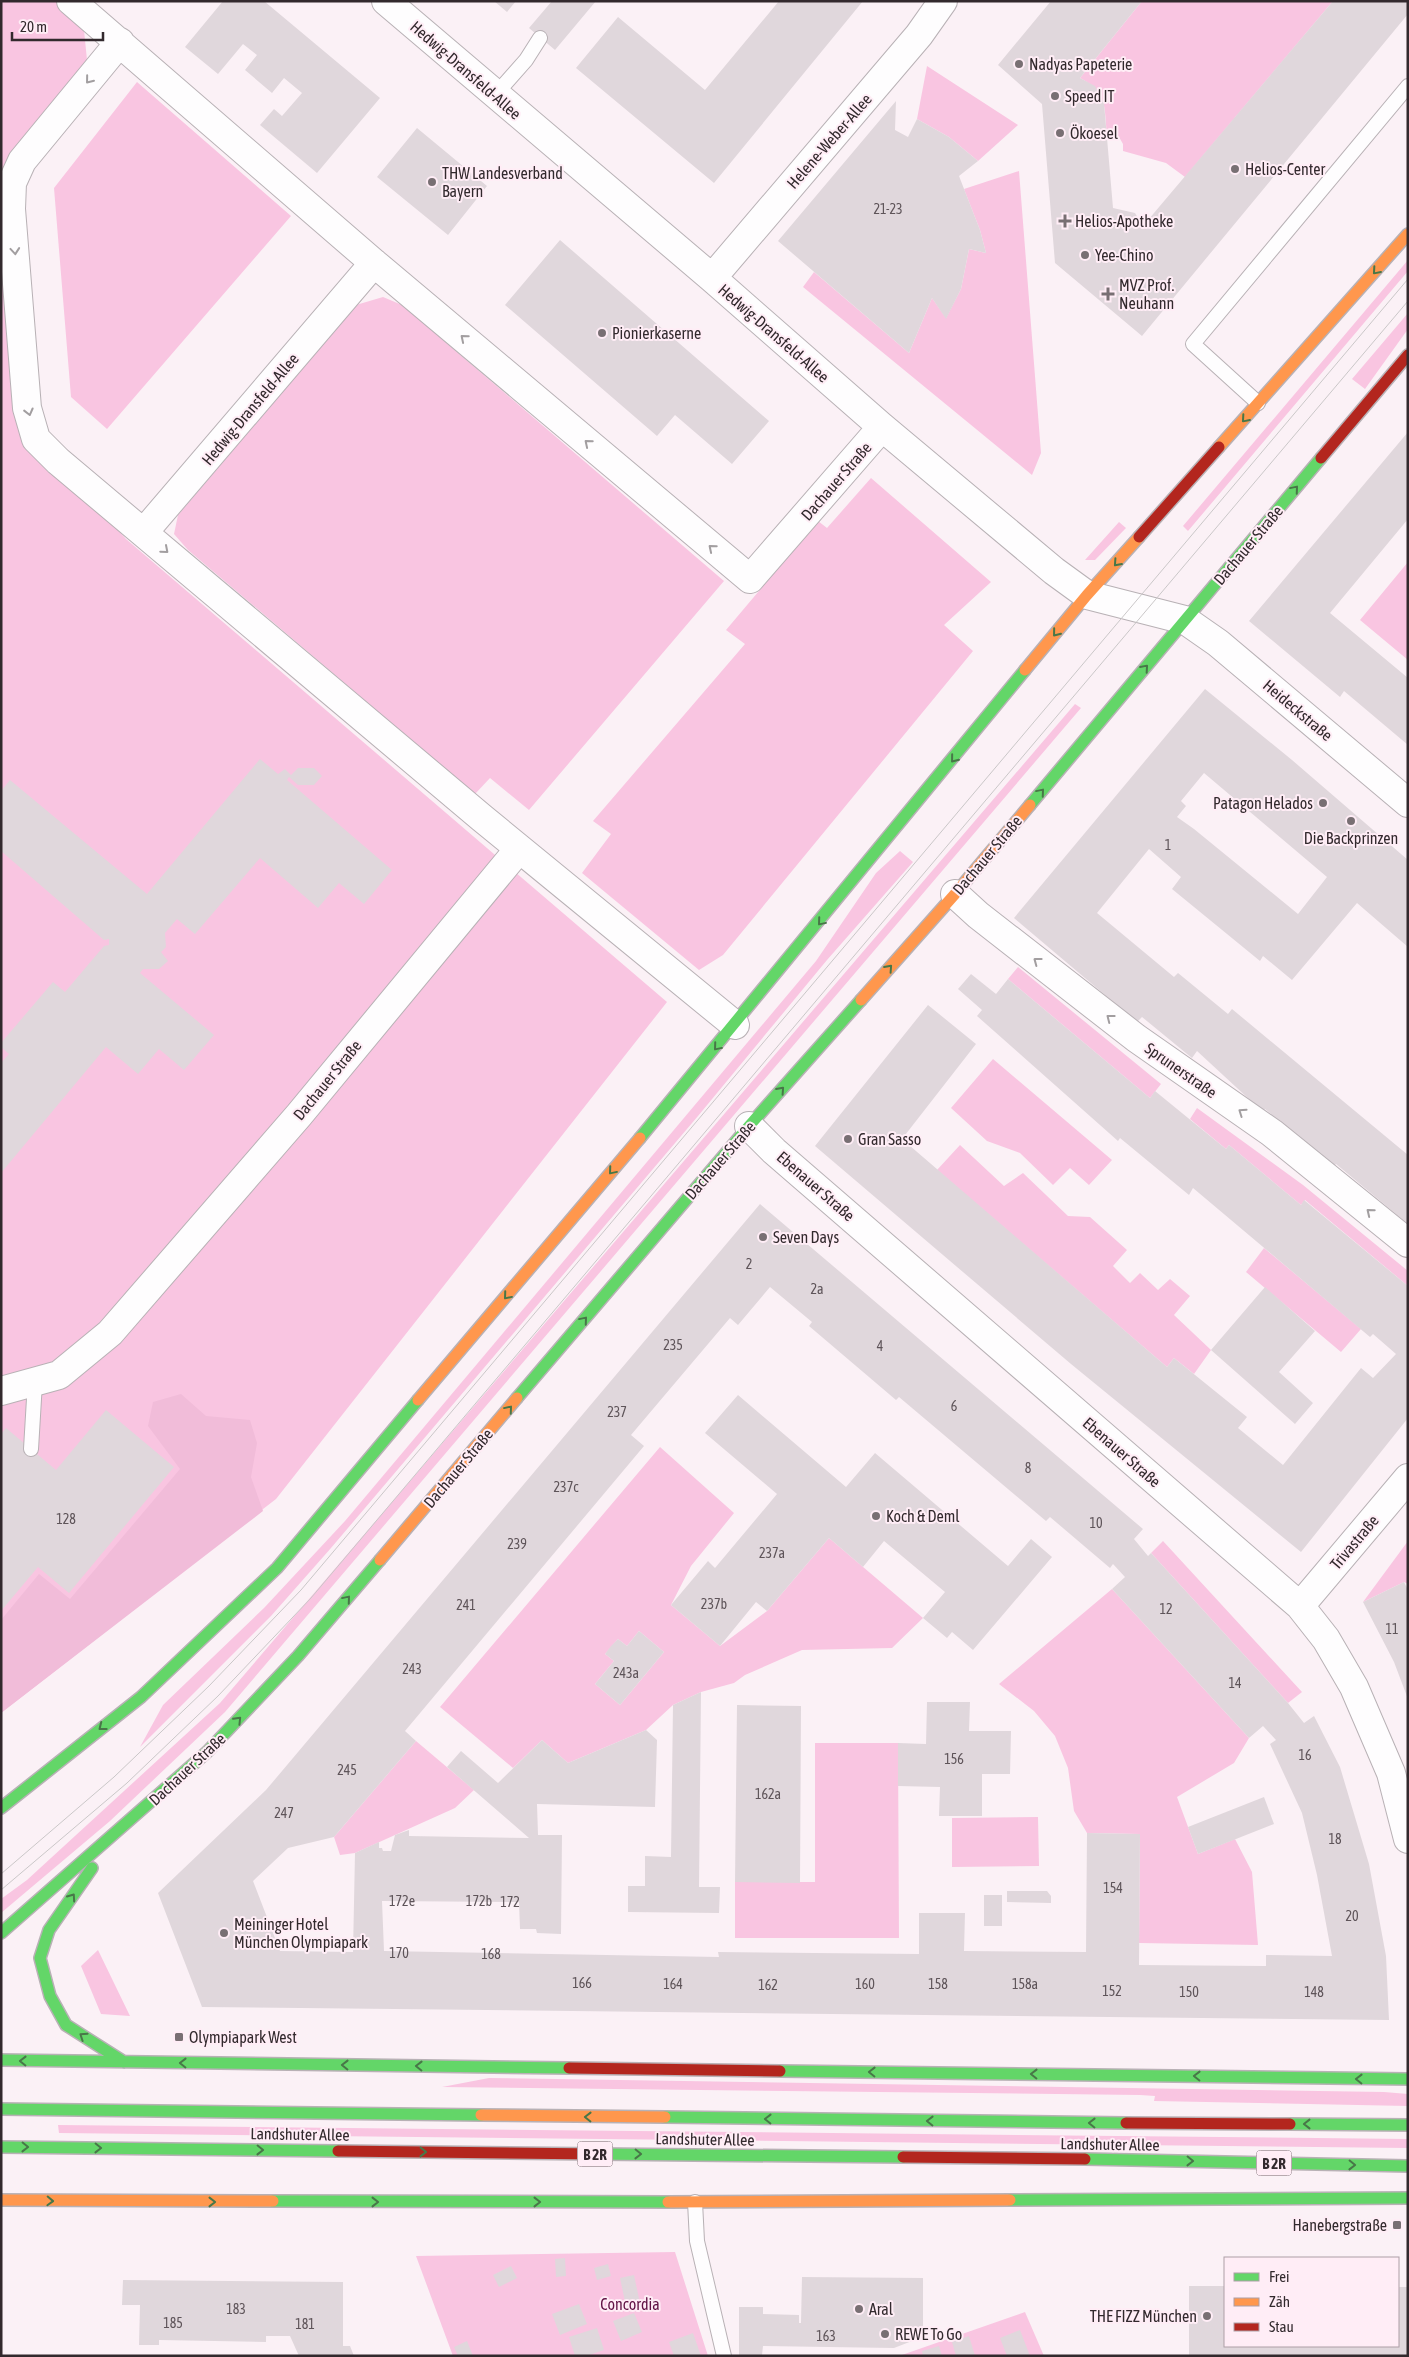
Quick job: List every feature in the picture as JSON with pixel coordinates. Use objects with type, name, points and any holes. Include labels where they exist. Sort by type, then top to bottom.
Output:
[{"type":"main road","points":[[1,1808],[141,1697],[278,1568],[735,1025],[1087,595],[1408,234]]},
{"type":"main road","name":"Dachauer Straße","points":[[1,1933],[113,1837],[207,1752],[298,1656],[749,1126],[955,894],[1408,355]]},
{"type":"main road","points":[[113,1837],[49,1930],[40,1958],[50,1996],[66,2025],[124,2062]]},
{"type":"main road","points":[[1,2060],[1408,2079]]},
{"type":"main road","name":"Landshuter Allee","points":[[1,2109],[1141,2124],[1408,2125]]},
{"type":"main road","name":"Landshuter Allee","points":[[1,2147],[1141,2160],[1408,2166]]},
{"type":"main road","points":[[1,2200],[695,2202],[1408,2198]]},
{"type":"street","points":[[71,1],[374,263]]},
{"type":"street","name":"Hedwig-Dransfeld-Allee","points":[[386,1],[712,278],[882,427],[1054,571],[1087,595],[1186,620]]},
{"type":"street","name":"Helene-Weber-Allee","points":[[712,278],[919,35],[943,1]]},
{"type":"street","points":[[120,42],[22,161],[12,183],[6,205],[27,408],[36,439],[58,460],[519,849],[735,1025]]},
{"type":"street","name":"Hedwig-Dransfeld-Allee","points":[[144,532],[374,263]]},
{"type":"street","name":"Dachauer Straße","points":[[374,263],[750,579],[882,427]]},
{"type":"street","name":"Heideckstraße","points":[[1186,620],[1218,643],[1408,803]]},
{"type":"street","name":"Dachauer Straße","points":[[1,1391],[60,1375],[110,1333],[299,1115],[519,849]]},
{"type":"street","name":"Sprunerstraße","points":[[955,894],[978,915],[1136,1038],[1272,1133],[1408,1243]]},
{"type":"street","name":"Ebenauer Straße","points":[[749,1126],[774,1150],[1300,1606],[1326,1639],[1354,1687],[1391,1773],[1408,1839]]},
{"type":"street","name":"Trivastraße","points":[[1300,1606],[1408,1478]]},
{"type":"lane","points":[[495,95],[526,60],[540,38]]},
{"type":"lane","points":[[1258,403],[1193,344],[1408,86]]},
{"type":"lane","points":[[31,1449],[35,1382]]},
{"type":"lane","points":[[695,2202],[697,2241],[724,2356]]},
{"type":"green space","points":[[1,1],[71,1],[82,10],[89,80],[22,161],[36,439],[126,539],[667,1002],[276,1499],[1,1713]]},
{"type":"green space","points":[[1142,1],[1333,1],[1185,177],[1166,163],[1123,151],[1123,144],[1119,137],[1107,135],[1105,108],[1100,95],[1096,89],[1080,78]]},
{"type":"green space","points":[[927,66],[1018,125],[978,161],[949,137],[917,119]]},
{"type":"green space","points":[[137,82],[291,216],[107,429],[71,397],[54,188]]},
{"type":"green space","points":[[1019,171],[1041,453],[1032,475],[803,287],[814,272],[909,353],[932,298],[946,318],[961,289],[969,249],[986,253],[980,230],[964,189]]},
{"type":"green space","points":[[1408,260],[1408,271],[1188,531],[1183,526]]},
{"type":"green space","points":[[383,297],[402,305],[724,581],[529,810],[490,778],[475,794],[188,550],[174,534],[178,515],[356,305]]},
{"type":"green space","points":[[1408,313],[1408,329],[1365,389],[1352,379]]},
{"type":"green space","points":[[871,478],[991,582],[944,625],[973,651],[723,955],[699,970],[582,873],[611,834],[593,821],[745,644],[726,630],[818,521],[827,528]]},
{"type":"green space","points":[[1119,522],[1126,528],[1095,560],[1085,560]]},
{"type":"green space","points":[[1408,562],[1408,660],[1360,620]]},
{"type":"green space","points":[[1075,704],[1081,708],[225,1712],[110,1821],[1,1913],[1,1899],[27,1880],[220,1703]]},
{"type":"green space","points":[[900,851],[913,862],[827,960],[698,1116],[271,1616],[140,1747],[163,1705],[264,1608],[345,1521],[816,961],[876,873]]},
{"type":"green space","points":[[1018,967],[1161,1084],[1150,1098],[1008,979]]},
{"type":"green space","points":[[993,1059],[1112,1160],[1089,1185],[1070,1168],[1053,1185],[1020,1153],[987,1141],[951,1108]]},
{"type":"green space","points":[[1197,1108],[1303,1185],[1408,1271],[1408,1286],[1305,1200],[1301,1205],[1229,1145],[1226,1149],[1190,1119]]},
{"type":"green space","points":[[960,1145],[1004,1186],[1023,1173],[1068,1216],[1090,1217],[1127,1250],[1113,1266],[1130,1283],[1140,1273],[1158,1290],[1170,1279],[1190,1296],[1174,1315],[1211,1350],[1194,1374],[1174,1358],[1167,1367],[937,1170]]},
{"type":"green space","points":[[1264,1248],[1361,1329],[1341,1352],[1246,1272]]},
{"type":"green space","points":[[660,1447],[734,1513],[691,1566],[671,1605],[720,1646],[767,1611],[829,1538],[923,1618],[892,1648],[802,1650],[745,1675],[734,1683],[701,1692],[673,1705],[646,1730],[568,1763],[542,1740],[513,1768],[440,1707]],"holes":[[[639,1631],[664,1652],[620,1705],[595,1684],[614,1661],[605,1654],[618,1639],[627,1646]]]},
{"type":"green space","points":[[1163,1541],[1302,1692],[1288,1703],[1151,1553]]},
{"type":"green space","points":[[1408,1541],[1408,1584],[1404,1582],[1363,1602]]},
{"type":"green space","points":[[1112,1589],[1249,1738],[1234,1763],[1177,1797],[1198,1854],[1235,1839],[1252,1872],[1258,1945],[1139,1943],[1140,1834],[1087,1833],[1074,1811],[1068,1768],[1055,1736],[1034,1711],[999,1684]]},
{"type":"green space","points":[[416,1741],[474,1790],[455,1808],[355,1853],[340,1855],[334,1837]]},
{"type":"green space","points":[[815,1743],[898,1743],[899,1938],[735,1938],[735,1882],[815,1882]]},
{"type":"green space","points":[[1038,1817],[1039,1866],[952,1867],[952,1818]]},
{"type":"green space","points":[[98,1950],[130,2016],[101,2014],[81,1966]]},
{"type":"green space","points":[[489,2078],[1384,2092],[1408,2094],[1408,2106],[1154,2101],[1155,2096],[1140,2095],[442,2087]]},
{"type":"green space","points":[[58,2125],[1408,2139],[1408,2148],[59,2133]]},
{"type":"green space","name":"Concordia","points":[[675,2252],[708,2356],[453,2356],[416,2256]]},
{"type":"green space","points":[[1025,2312],[1044,2356],[899,2356]]},
{"type":"shaded area","points":[[181,1394],[206,1416],[250,1420],[257,1443],[251,1477],[263,1511],[1,1713],[1,1620],[39,1574],[70,1599],[180,1469],[148,1426],[153,1402]]},
{"type":"building","points":[[223,1],[264,1],[380,98],[317,173],[260,125],[274,109],[282,116],[302,93],[284,78],[272,93],[245,70],[257,55],[243,44],[218,74],[185,47]]},
{"type":"building","points":[[494,1],[516,1],[507,12]]},
{"type":"building","points":[[552,1],[596,1],[555,50],[529,28]]},
{"type":"building","points":[[779,1],[863,1],[714,183],[576,68],[618,17],[705,90]]},
{"type":"building","name":"Helios-Center","points":[[1051,1],[1142,1],[1080,78],[1095,86],[1104,103],[1113,208],[1135,213],[1143,226],[1333,1],[1408,1],[1408,14],[1142,336],[1055,263],[1042,104],[998,65]]},
{"type":"building","points":[[896,101],[895,130],[908,137],[917,119],[949,137],[978,161],[959,176],[980,230],[986,253],[969,249],[961,289],[946,319],[932,298],[909,353],[778,241]]},
{"type":"building","name":"THW Landesverband Bayern","points":[[417,128],[487,186],[448,235],[377,177]]},
{"type":"building","name":"Pionierkaserne","points":[[560,240],[769,421],[732,464],[675,415],[657,436],[505,305]]},
{"type":"building","points":[[1408,432],[1408,519],[1330,613],[1408,678],[1408,745],[1344,691],[1340,697],[1249,621]]},
{"type":"building","points":[[1205,689],[1292,760],[1408,860],[1408,947],[1357,903],[1292,980],[1263,956],[1260,961],[1172,889],[1181,877],[1149,849],[1097,913],[1174,977],[1178,973],[1228,1014],[1232,1009],[1408,1155],[1408,1224],[1336,1164],[1334,1166],[1265,1109],[1263,1112],[1197,1051],[1192,1058],[1142,1017],[1137,1022],[1014,918]],"holes":[[[1204,773],[1327,877],[1298,914],[1177,817],[1186,806],[1181,801]]]},
{"type":"building","points":[[260,759],[278,774],[285,769],[291,775],[298,768],[314,768],[322,776],[314,785],[298,785],[289,777],[287,780],[392,870],[364,904],[339,883],[318,908],[260,858],[195,934],[177,919],[165,933],[166,947],[161,952],[168,961],[159,969],[143,969],[140,973],[214,1035],[184,1070],[159,1049],[138,1074],[106,1047],[1,1173],[1,1063],[9,1054],[1,1047],[1,1043],[53,982],[65,992],[104,946],[109,945],[109,939],[104,940],[1,851],[1,791],[10,780],[147,894]]},
{"type":"building","points":[[971,974],[996,994],[1008,979],[1150,1098],[1155,1091],[1226,1149],[1229,1145],[1301,1205],[1304,1200],[1408,1286],[1408,1418],[1301,1552],[1071,1364],[815,1146],[928,1005],[976,1044],[902,1139],[1167,1367],[1174,1358],[1247,1417],[1238,1428],[1283,1465],[1361,1368],[1373,1378],[1396,1354],[1373,1334],[1370,1337],[1193,1188],[1189,1195],[1120,1138],[1118,1141],[977,1016],[982,1010],[958,989]]},
{"type":"building","points":[[760,1204],[1143,1529],[1134,1539],[1148,1556],[1151,1553],[1304,1723],[1314,1716],[1340,1767],[1369,1864],[1386,1956],[1389,2020],[202,2007],[158,1893],[266,1790]],"holes":[[[770,1287],[812,1322],[809,1326],[896,1400],[899,1397],[1046,1521],[1050,1517],[1110,1568],[1113,1564],[1125,1577],[1112,1589],[1249,1738],[1263,1726],[1276,1740],[1270,1744],[1302,1813],[1317,1875],[1332,1956],[1266,1955],[1266,1966],[1139,1965],[1140,1834],[1087,1833],[1086,1952],[964,1951],[965,1913],[919,1913],[919,1954],[718,1952],[719,1957],[384,1951],[382,1901],[519,1902],[520,1929],[536,1929],[537,1933],[561,1934],[562,1835],[538,1835],[537,1804],[655,1807],[657,1740],[646,1730],[568,1763],[542,1740],[498,1783],[461,1751],[447,1767],[529,1838],[409,1836],[409,1830],[395,1835],[391,1851],[383,1851],[382,1848],[379,1848],[379,1842],[355,1853],[353,1952],[280,1951],[253,1881],[288,1848],[334,1837],[416,1741],[405,1731],[644,1446],[631,1435],[730,1318],[738,1325]]]},
{"type":"building","points":[[1265,1287],[1315,1331],[1279,1372],[1313,1403],[1295,1424],[1211,1350]]},
{"type":"building","name":"Koch & Deml","points":[[738,1395],[846,1487],[875,1453],[1008,1566],[1031,1539],[1052,1557],[973,1650],[952,1632],[947,1638],[923,1618],[945,1592],[884,1541],[863,1567],[829,1538],[767,1611],[756,1602],[720,1646],[671,1605],[708,1561],[715,1568],[777,1494],[705,1433]]},
{"type":"building","points":[[106,1410],[174,1467],[69,1593],[38,1567],[1,1611],[1,1434],[6,1428],[56,1470]]},
{"type":"building","points":[[1404,1582],[1408,1590],[1408,1699],[1394,1662],[1363,1602]]},
{"type":"building","points":[[639,1631],[664,1652],[620,1705],[595,1684],[614,1661],[605,1654],[611,1646],[618,1639],[627,1646]]},
{"type":"building","points":[[701,1692],[699,1887],[720,1887],[719,1913],[628,1912],[628,1886],[645,1886],[645,1856],[671,1857],[673,1705]]},
{"type":"building","points":[[927,1702],[970,1702],[969,1731],[1011,1731],[1010,1774],[982,1774],[982,1816],[939,1816],[940,1787],[898,1786],[898,1743],[926,1744]]},
{"type":"building","points":[[737,1705],[801,1706],[800,1883],[735,1882]]},
{"type":"building","points":[[1264,1797],[1274,1824],[1198,1854],[1188,1827]]},
{"type":"building","points":[[1007,1891],[1047,1891],[1051,1896],[1051,1903],[1007,1902]]},
{"type":"building","points":[[984,1895],[1002,1895],[1002,1926],[984,1926]]},
{"type":"building","points":[[565,2258],[566,2276],[556,2277],[555,2259]]},
{"type":"building","points":[[608,2264],[611,2276],[597,2280],[594,2268]]},
{"type":"building","points":[[511,2266],[517,2278],[499,2287],[493,2275]]},
{"type":"building","points":[[634,2275],[641,2308],[627,2311],[620,2278]]},
{"type":"building","points":[[802,2277],[923,2278],[923,2331],[912,2330],[912,2341],[894,2348],[763,2346],[762,2355],[739,2355],[739,2307],[763,2307],[763,2314],[799,2315],[799,2323],[801,2323]]},
{"type":"building","points":[[123,2280],[343,2282],[343,2346],[350,2346],[354,2356],[299,2356],[290,2336],[266,2336],[266,2342],[159,2340],[159,2345],[139,2345],[140,2305],[122,2305]]},
{"type":"building","name":"THE FIZZ München","points":[[1189,2286],[1224,2286],[1224,2347],[1399,2347],[1399,2287],[1408,2287],[1408,2356],[1189,2356]]},
{"type":"building","points":[[579,2304],[587,2324],[560,2335],[552,2314]]},
{"type":"building","points":[[634,2313],[642,2332],[621,2341],[613,2321]]},
{"type":"building","points":[[597,2328],[604,2350],[586,2356],[575,2356],[569,2337]]},
{"type":"building","points":[[1020,2330],[1030,2356],[1007,2356],[1000,2338]]},
{"type":"building","points":[[693,2333],[701,2356],[674,2356],[669,2342]]},
{"type":"building","points":[[969,2336],[975,2356],[956,2356],[952,2342]]},
{"type":"building","points":[[467,2341],[473,2356],[458,2356],[454,2347]]},
{"type":"building","points":[[939,2346],[942,2356],[923,2356],[922,2351]]},
{"type":"tram line","points":[[1,1874],[114,1777],[209,1686],[301,1590],[1408,279]]},
{"type":"tram line","points":[[1,1890],[127,1783],[218,1696],[311,1598],[1408,301]]},
{"type":"traffic: fast","points":[[1030,805],[1321,458]]},
{"type":"traffic: fast","points":[[640,1138],[1025,670]]},
{"type":"traffic: fast","points":[[517,1398],[749,1126],[861,1000]]},
{"type":"traffic: fast","points":[[1,1808],[141,1697],[277,1568],[418,1400]]},
{"type":"traffic: fast","points":[[1,1933],[207,1752],[298,1656],[380,1560]]},
{"type":"traffic: fast","points":[[92,1868],[49,1930],[40,1958],[50,1996],[66,2025],[124,2062]]},
{"type":"traffic: fast","points":[[1,2060],[569,2068]]},
{"type":"traffic: fast","points":[[780,2071],[1408,2079]]},
{"type":"traffic: fast","points":[[1,2109],[481,2115]]},
{"type":"traffic: fast","points":[[665,2117],[1126,2123]]},
{"type":"traffic: fast","points":[[1290,2124],[1408,2125]]},
{"type":"traffic: fast","points":[[1,2147],[338,2151]]},
{"type":"traffic: fast","points":[[599,2154],[903,2157]]},
{"type":"traffic: fast","points":[[1085,2159],[1408,2166]]},
{"type":"traffic: fast","points":[[1010,2200],[1408,2198]]},
{"type":"traffic: fast","points":[[273,2201],[668,2202]]},
{"type":"traffic: slow","points":[[1219,447],[1408,234]]},
{"type":"traffic: slow","points":[[1025,670],[1087,595],[1139,537]]},
{"type":"traffic: slow","points":[[861,1000],[955,894],[1030,805]]},
{"type":"traffic: slow","points":[[418,1400],[640,1138]]},
{"type":"traffic: slow","points":[[380,1560],[517,1398]]},
{"type":"traffic: slow","points":[[481,2115],[665,2117]]},
{"type":"traffic: slow","points":[[1,2200],[273,2201]]},
{"type":"traffic: slow","points":[[668,2202],[1010,2200]]},
{"type":"traffic: jam","points":[[1321,458],[1408,355]]},
{"type":"traffic: jam","points":[[1139,537],[1219,447]]},
{"type":"traffic: jam","points":[[569,2068],[780,2071]]},
{"type":"traffic: jam","points":[[1126,2123],[1290,2124]]},
{"type":"traffic: jam","points":[[338,2151],[599,2154]]},
{"type":"traffic: jam","points":[[903,2157],[1085,2159]]},
{"type":"place","name":"Nadyas Papeterie","points":[[1019,64]]},
{"type":"place","name":"Speed IT","points":[[1055,96]]},
{"type":"place","name":"Ökoesel","points":[[1060,133]]},
{"type":"place","name":"Helios-Center","points":[[1235,169]]},
{"type":"place","name":"THW Landesverband Bayern","points":[[432,182]]},
{"type":"place","name":"Helios-Apotheke","points":[[1065,221]]},
{"type":"place","name":"Yee-Chino","points":[[1085,255]]},
{"type":"place","name":"MVZ Prof. Neuhann","points":[[1108,294]]},
{"type":"place","name":"Pionierkaserne","points":[[602,333]]},
{"type":"place","name":"Patagon Helados","points":[[1323,803]]},
{"type":"place","name":"Die Backprinzen","points":[[1351,821]]},
{"type":"place","name":"Gran Sasso","points":[[848,1139]]},
{"type":"place","name":"Seven Days","points":[[763,1237]]},
{"type":"place","name":"Koch & Deml","points":[[876,1516]]},
{"type":"place","name":"Meininger Hotel München Olympiapark","points":[[224,1933]]},
{"type":"place","name":"Olympiapark West","points":[[179,2037]]},
{"type":"place","name":"Hanebergstraße","points":[[1397,2225]]},
{"type":"place","name":"Aral","points":[[859,2309]]},
{"type":"place","name":"THE FIZZ München","points":[[1207,2316]]},
{"type":"place","name":"REWE To Go","points":[[885,2334]]}]
